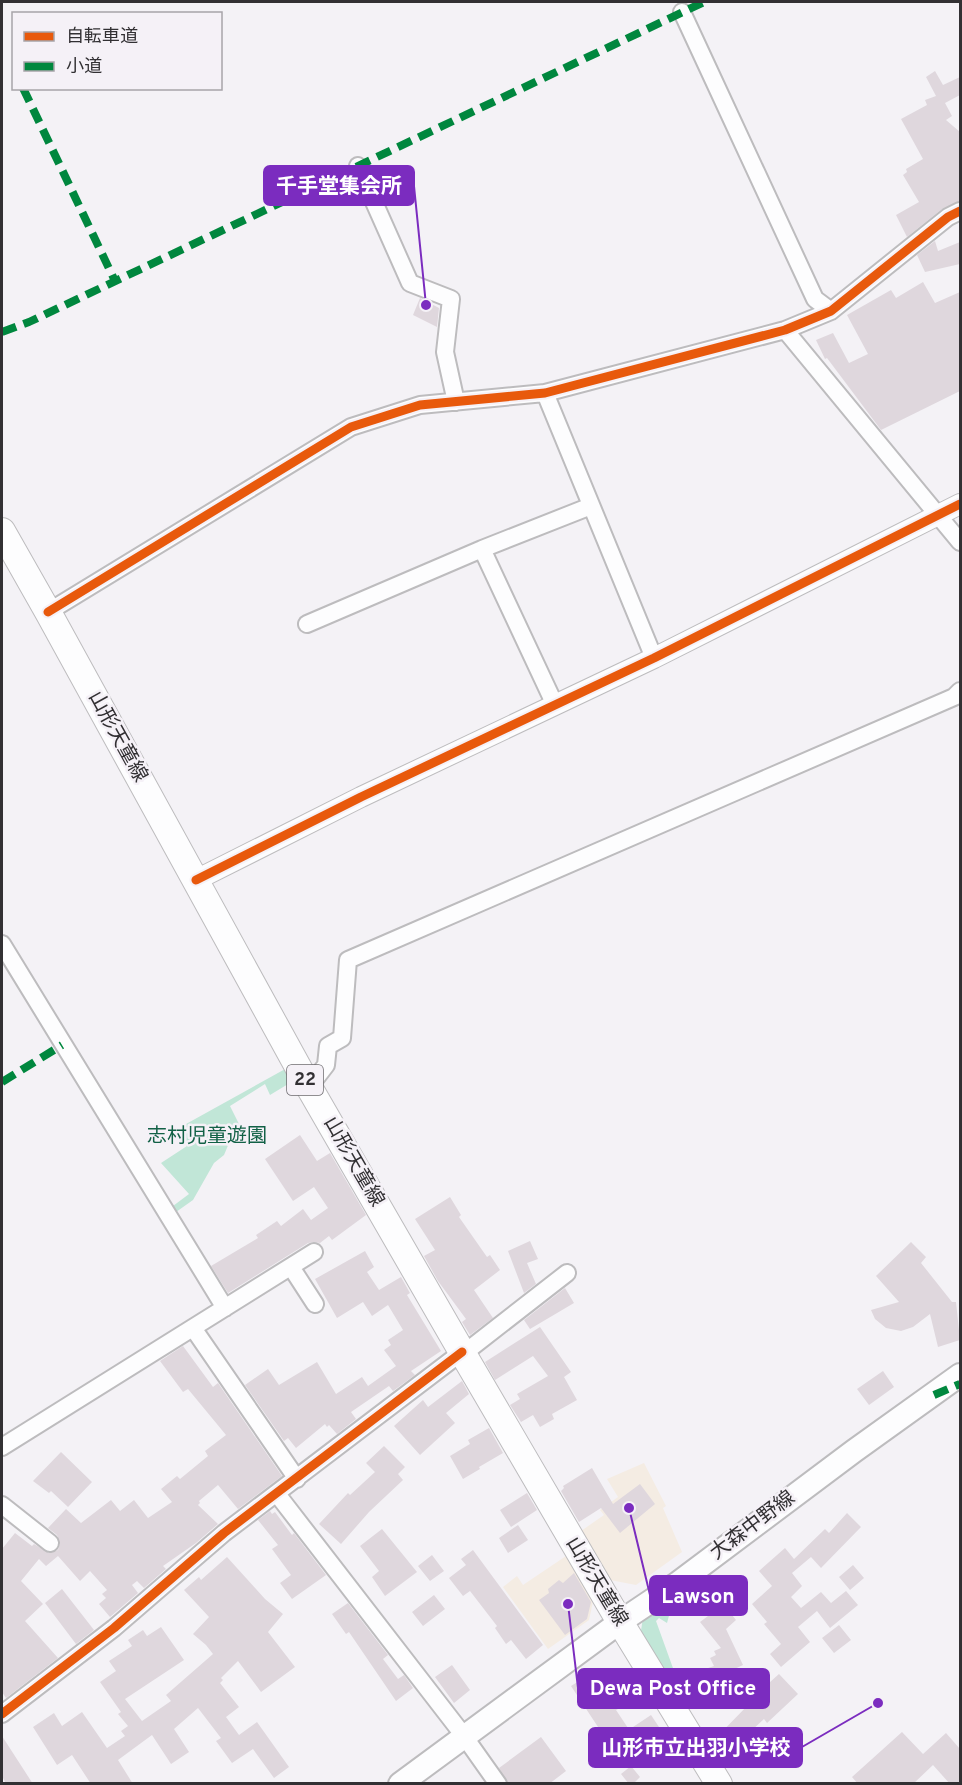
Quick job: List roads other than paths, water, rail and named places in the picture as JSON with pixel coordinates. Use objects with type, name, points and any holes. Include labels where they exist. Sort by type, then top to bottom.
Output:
[{"type":"main road","name":"山形天童線","points":[[2,531],[309,1087],[620,1622],[719,1784]]},
{"type":"main road","name":"大森中野線","points":[[400,1784],[960,1375]]},
{"type":"street","points":[[682,12],[815,298],[831,311]]},
{"type":"street","points":[[358,166],[410,283],[451,299],[445,352],[456,402]]},
{"type":"street","points":[[48,612],[351,427],[420,405],[544,393],[785,330],[831,311],[948,217],[960,211]]},
{"type":"street","points":[[785,330],[960,542]]},
{"type":"street","points":[[544,393],[654,658]]},
{"type":"street","points":[[196,880],[361,797],[654,658],[960,504]]},
{"type":"street","points":[[307,624],[482,549],[591,506]]},
{"type":"street","points":[[482,549],[555,705]]},
{"type":"street","points":[[309,1087],[326,1065],[328,1046],[342,1038],[348,960],[954,697],[960,691]]},
{"type":"street","points":[[2,944],[225,1308]]},
{"type":"street","points":[[2,1447],[314,1251]]},
{"type":"street","points":[[291,1266],[315,1304]]},
{"type":"street","points":[[2,1714],[114,1628],[216,1540],[567,1273]]},
{"type":"street","points":[[193,1328],[297,1479]]},
{"type":"street","points":[[277,1494],[464,1736],[498,1784]]},
{"type":"street","points":[[2,1505],[50,1543]]},
{"type":"place","name":"千手堂集会所","points":[[426,305]]},
{"type":"place","name":"Lawson","points":[[629,1508]]},
{"type":"place","name":"Dewa Post Office","points":[[568,1604]]},
{"type":"place","name":"山形市立出羽小学校","points":[[878,1703]]},
{"type":"park label","name":"志村児童遊園","points":[[207,1137]]}]
